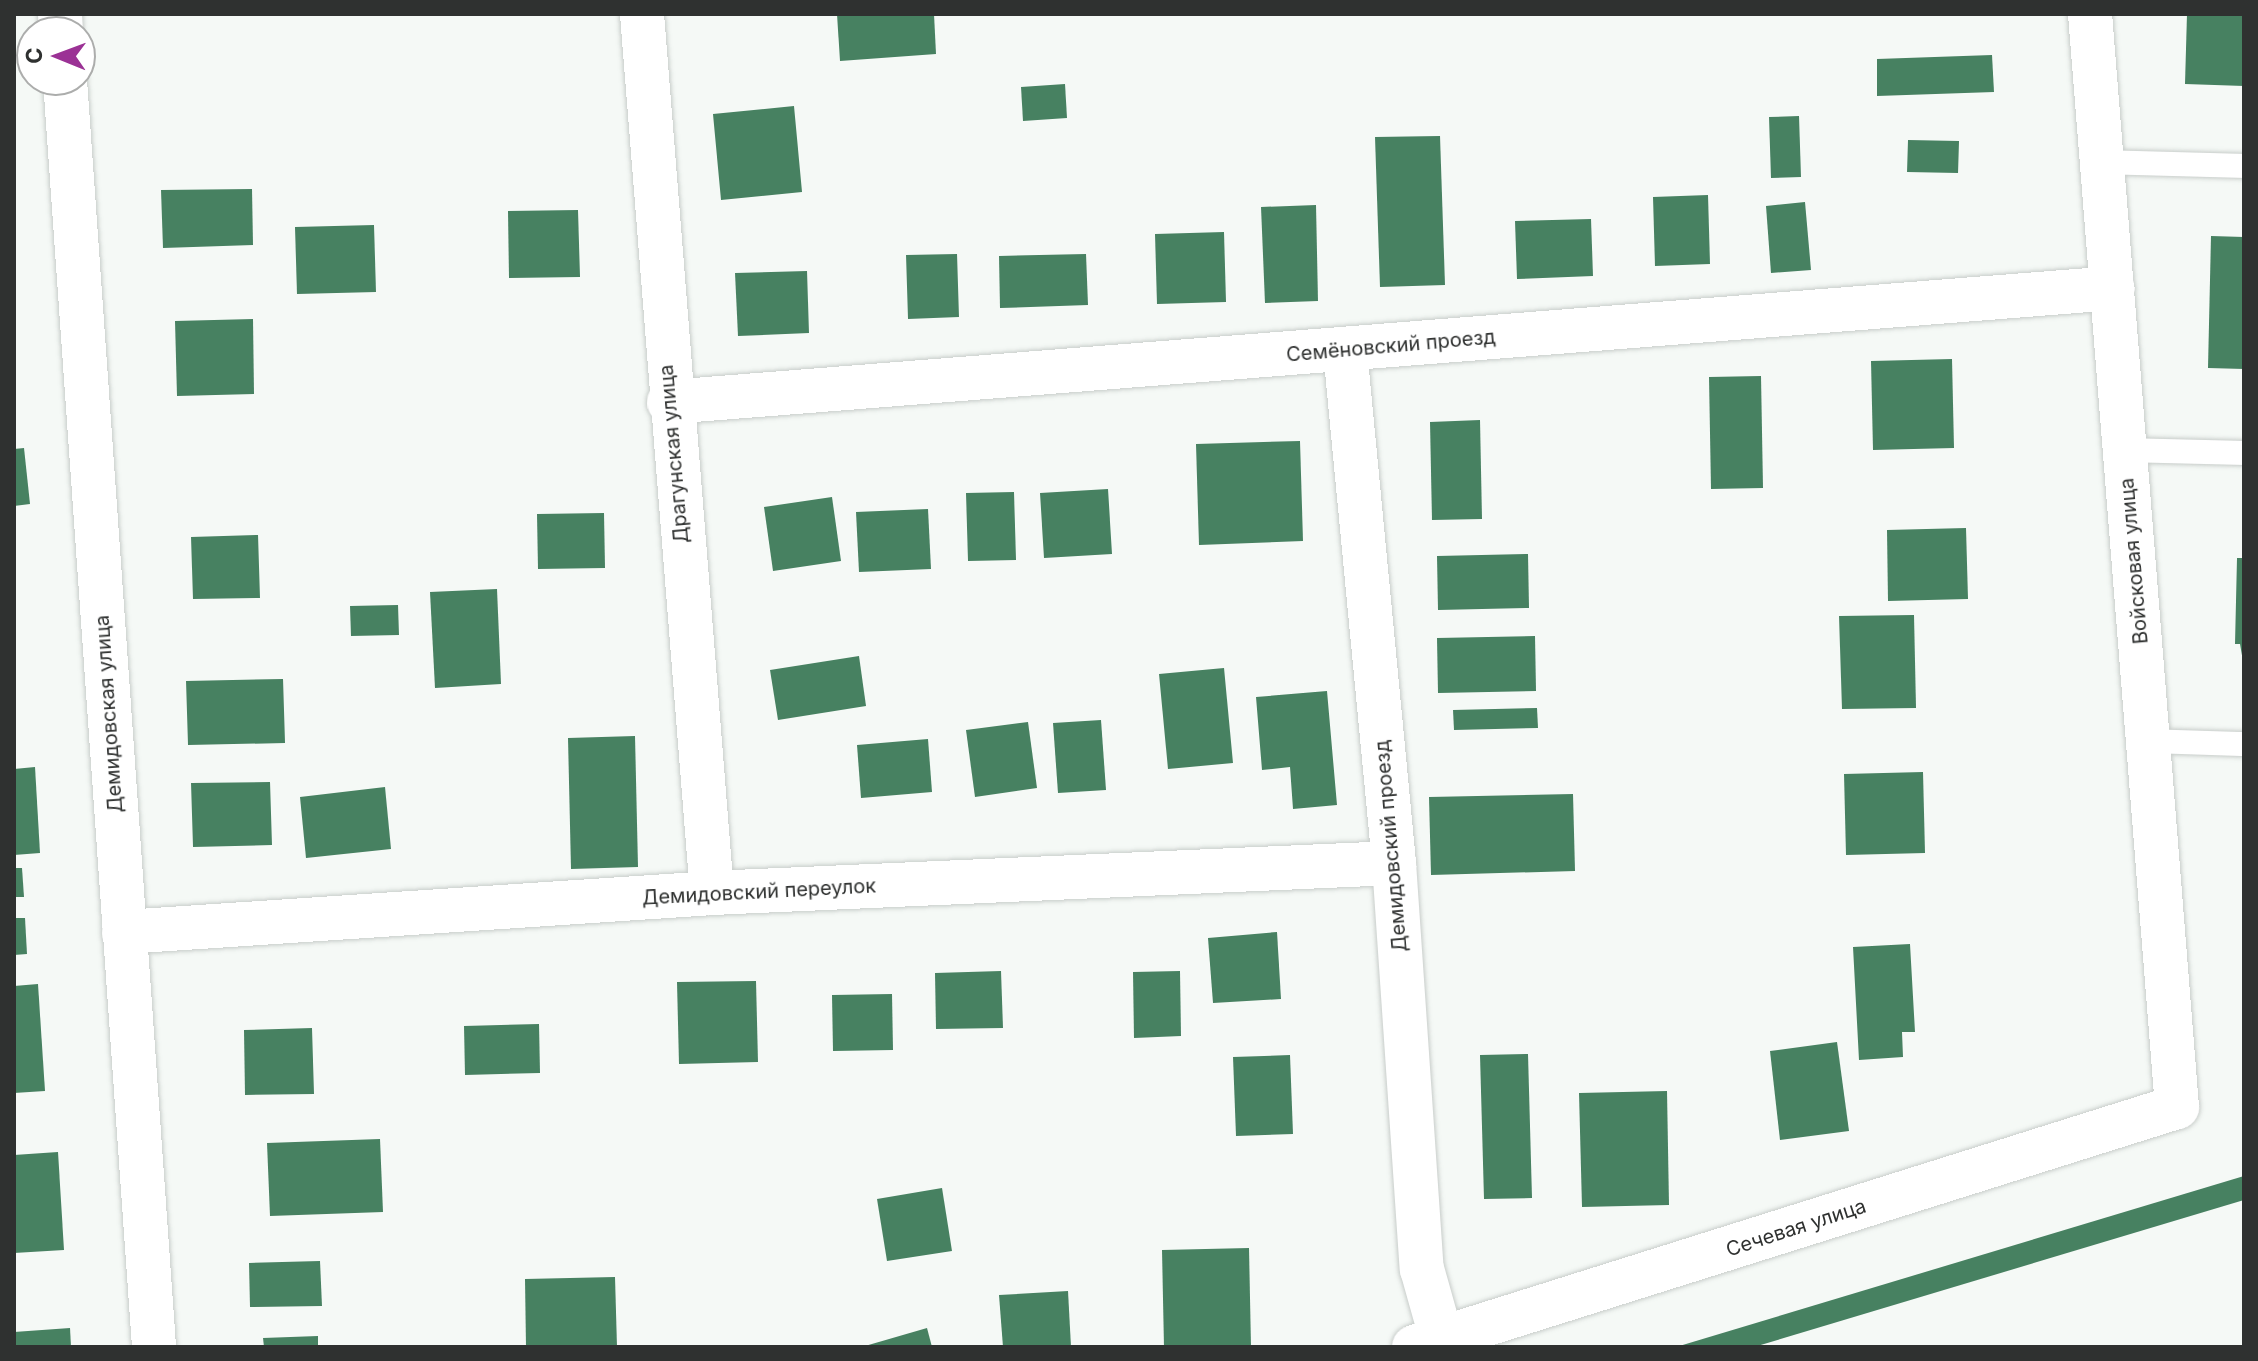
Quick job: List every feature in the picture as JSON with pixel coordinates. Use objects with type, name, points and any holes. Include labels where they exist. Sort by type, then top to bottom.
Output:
[{"type":"street","name":"Драгунская улица","points":[[642,14],[669,402],[712,893]]},
{"type":"street","name":"Войсковая улица","points":[[2090,14],[2177,1107]]},
{"type":"street","name":"Демидовская улица","points":[[66,96],[154,1347]]},
{"type":"street","name":"Семёновский проезд","points":[[669,402],[2113,288]]},
{"type":"street","name":"Демидовский проезд","points":[[1345,350],[1394,863],[1428,1343]]},
{"type":"street","name":"Демидовский переулок","points":[[124,932],[712,893],[1394,863]]},
{"type":"street","name":"Сечевая улица","points":[[1428,1343],[2177,1107]]},
{"type":"lane","points":[[2102,162],[2244,166]]},
{"type":"lane","points":[[2125,450],[2244,453]]},
{"type":"lane","points":[[2148,741],[2244,744]]},
{"type":"building","points":[[837,14],[934,14],[936,54],[840,61]]},
{"type":"building","points":[[2187,14],[2244,14],[2244,86],[2185,84]]},
{"type":"building","points":[[1992,55],[1994,92],[1877,96],[1877,59]]},
{"type":"building","points":[[1065,84],[1067,118],[1023,121],[1021,87]]},
{"type":"building","points":[[794,106],[802,192],[721,200],[713,114]]},
{"type":"building","points":[[1799,116],[1801,177],[1771,178],[1769,117]]},
{"type":"building","points":[[1440,136],[1445,285],[1380,287],[1375,137]]},
{"type":"building","points":[[1908,140],[1959,141],[1958,173],[1907,172]]},
{"type":"building","points":[[252,189],[253,245],[163,248],[161,190]]},
{"type":"building","points":[[1708,195],[1710,264],[1655,266],[1653,197]]},
{"type":"building","points":[[1805,202],[1811,270],[1771,273],[1766,206]]},
{"type":"building","points":[[1316,205],[1318,301],[1265,303],[1261,207]]},
{"type":"building","points":[[578,210],[580,277],[509,278],[508,211]]},
{"type":"building","points":[[1591,219],[1593,276],[1517,279],[1515,221]]},
{"type":"building","points":[[374,225],[376,292],[297,294],[295,227]]},
{"type":"building","points":[[1224,232],[1226,302],[1157,304],[1155,234]]},
{"type":"building","points":[[2211,236],[2244,237],[2244,369],[2208,368]]},
{"type":"building","points":[[957,254],[959,317],[908,319],[906,255]]},
{"type":"building","points":[[1086,254],[1088,305],[1000,308],[999,256]]},
{"type":"building","points":[[807,271],[809,333],[738,336],[735,273]]},
{"type":"building","points":[[253,319],[254,394],[177,396],[175,321]]},
{"type":"building","points":[[1952,359],[1954,448],[1873,450],[1871,361]]},
{"type":"building","points":[[1761,376],[1763,488],[1711,489],[1709,377]]},
{"type":"building","points":[[1480,420],[1482,519],[1432,520],[1430,422]]},
{"type":"building","points":[[1300,441],[1303,541],[1199,545],[1196,444]]},
{"type":"building","points":[[24,448],[30,504],[14,506],[14,449]]},
{"type":"building","points":[[1108,489],[1112,554],[1044,558],[1040,493]]},
{"type":"building","points":[[1014,492],[1016,560],[968,561],[966,493]]},
{"type":"building","points":[[832,497],[841,561],[773,571],[764,507]]},
{"type":"building","points":[[928,509],[931,569],[859,572],[856,512]]},
{"type":"building","points":[[604,513],[605,568],[538,569],[537,514]]},
{"type":"building","points":[[1966,528],[1968,599],[1888,601],[1887,530]]},
{"type":"building","points":[[258,535],[260,598],[193,599],[191,537]]},
{"type":"building","points":[[1528,554],[1529,608],[1438,610],[1437,556]]},
{"type":"building","points":[[2237,558],[2244,558],[2244,667],[2240,644],[2235,644]]},
{"type":"building","points":[[497,589],[501,684],[435,688],[430,592]]},
{"type":"building","points":[[398,605],[399,635],[351,636],[350,606]]},
{"type":"building","points":[[1914,615],[1916,708],[1842,709],[1839,616]]},
{"type":"building","points":[[1535,636],[1536,691],[1438,693],[1437,638]]},
{"type":"building","points":[[859,656],[866,706],[778,720],[770,670]]},
{"type":"building","points":[[1224,668],[1233,763],[1168,769],[1159,674]]},
{"type":"building","points":[[283,679],[285,743],[188,745],[186,681]]},
{"type":"building","points":[[1327,691],[1337,805],[1293,809],[1290,767],[1262,770],[1256,697]]},
{"type":"building","points":[[1537,708],[1538,728],[1454,730],[1453,710]]},
{"type":"building","points":[[1101,720],[1106,790],[1058,793],[1053,723]]},
{"type":"building","points":[[1028,722],[1037,788],[975,797],[966,730]]},
{"type":"building","points":[[635,736],[638,867],[571,869],[568,738]]},
{"type":"building","points":[[928,739],[932,792],[861,798],[857,745]]},
{"type":"building","points":[[35,767],[40,853],[14,855],[14,769]]},
{"type":"building","points":[[1923,772],[1925,853],[1846,855],[1844,774]]},
{"type":"building","points":[[270,782],[272,845],[193,847],[191,783]]},
{"type":"building","points":[[385,787],[391,849],[306,858],[300,797]]},
{"type":"building","points":[[1573,794],[1575,871],[1431,875],[1429,797]]},
{"type":"building","points":[[14,868],[22,868],[24,897],[14,897]]},
{"type":"building","points":[[14,918],[25,918],[27,954],[14,955]]},
{"type":"building","points":[[1277,932],[1281,999],[1213,1003],[1208,938]]},
{"type":"building","points":[[1910,944],[1915,1032],[1902,1032],[1903,1057],[1859,1060],[1853,947]]},
{"type":"building","points":[[1001,971],[1003,1028],[936,1029],[935,973]]},
{"type":"building","points":[[1180,971],[1181,1036],[1134,1038],[1133,972]]},
{"type":"building","points":[[756,981],[758,1062],[679,1064],[677,982]]},
{"type":"building","points":[[38,984],[45,1091],[14,1093],[14,986]]},
{"type":"building","points":[[892,994],[893,1050],[833,1051],[832,995]]},
{"type":"building","points":[[539,1024],[540,1073],[465,1075],[464,1026]]},
{"type":"building","points":[[312,1028],[314,1094],[245,1095],[244,1030]]},
{"type":"building","points":[[1837,1042],[1849,1131],[1780,1140],[1770,1051]]},
{"type":"building","points":[[1528,1054],[1532,1198],[1484,1199],[1480,1055]]},
{"type":"building","points":[[1290,1055],[1293,1134],[1236,1136],[1233,1057]]},
{"type":"building","points":[[1667,1091],[1669,1205],[1582,1207],[1579,1093]]},
{"type":"building","points":[[380,1139],[383,1212],[270,1216],[267,1143]]},
{"type":"building","points":[[58,1152],[64,1250],[14,1253],[14,1155]]},
{"type":"building","points":[[2244,1176],[2244,1200],[1754,1347],[1676,1347]]},
{"type":"building","points":[[942,1188],[952,1251],[887,1261],[877,1199]]},
{"type":"building","points":[[1249,1248],[1251,1347],[1164,1347],[1162,1250]]},
{"type":"building","points":[[320,1261],[322,1306],[250,1307],[249,1263]]},
{"type":"building","points":[[615,1277],[617,1347],[526,1347],[525,1279]]},
{"type":"building","points":[[1068,1291],[1071,1347],[1003,1347],[999,1295]]},
{"type":"building","points":[[70,1328],[71,1347],[14,1347],[14,1332]]},
{"type":"building","points":[[927,1328],[932,1347],[865,1347],[865,1346]]},
{"type":"building","points":[[318,1336],[318,1347],[264,1347],[263,1338]]}]
